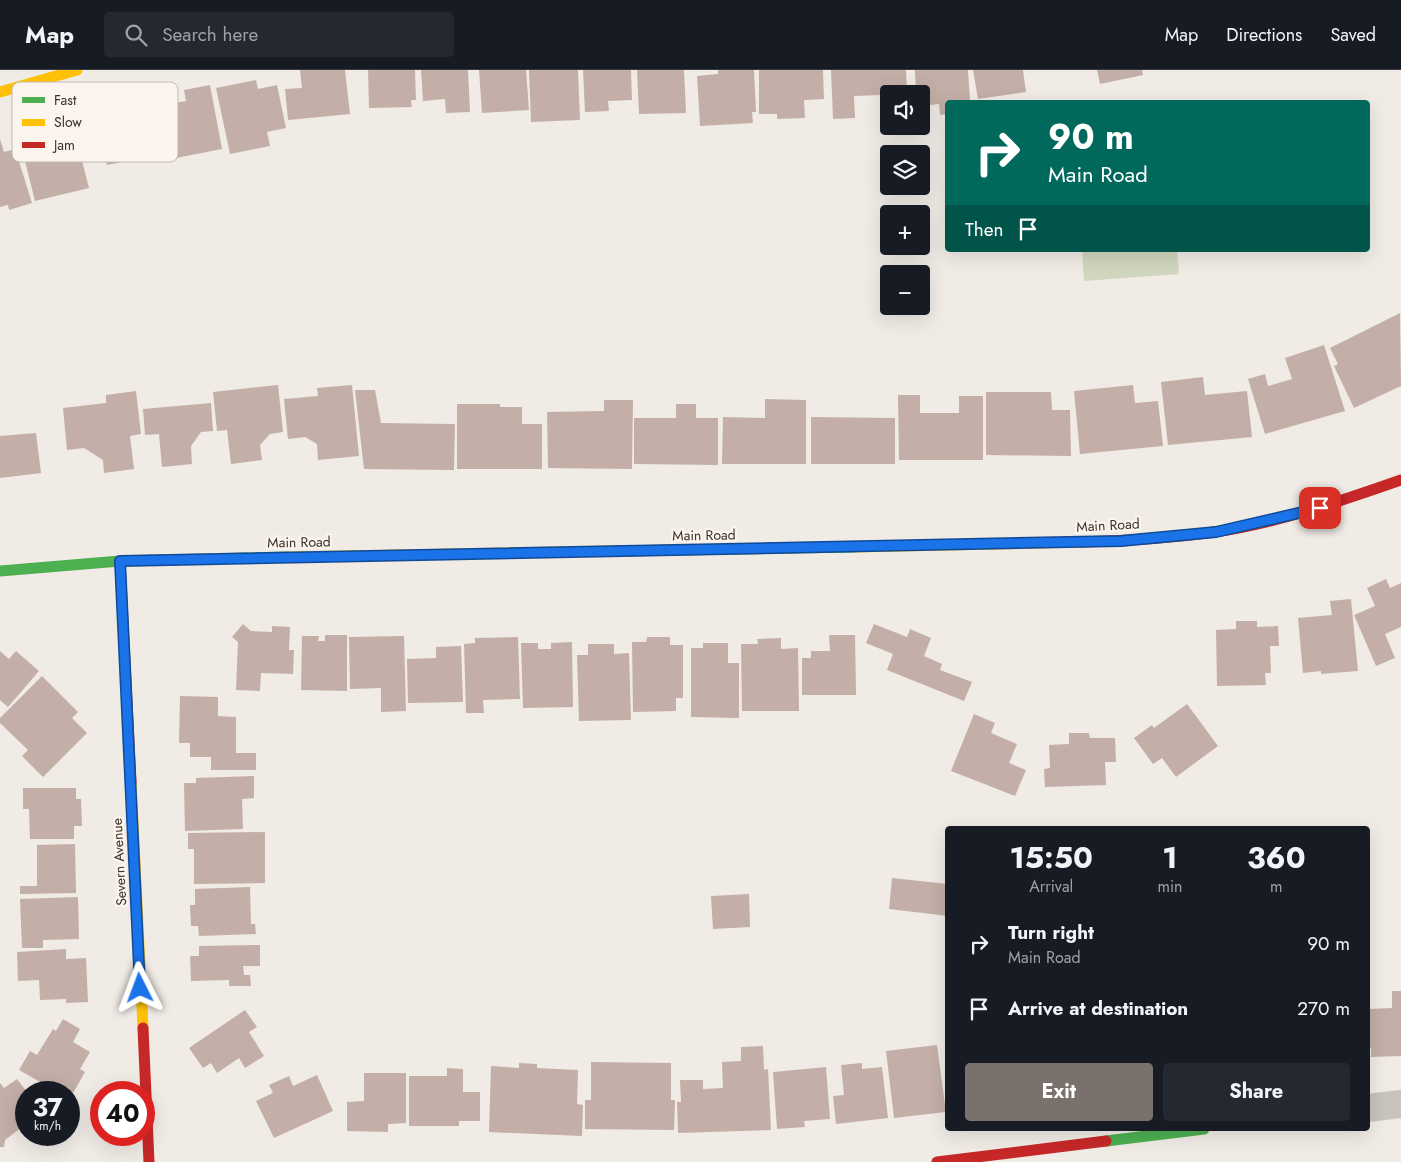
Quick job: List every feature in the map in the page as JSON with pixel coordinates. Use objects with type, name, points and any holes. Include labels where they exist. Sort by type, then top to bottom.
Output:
[{"type":"main road","points":[[35,82],[77,70]]},
{"type":"main road","name":"Main Road","points":[[0,571],[120,561],[1121,541],[1216,532],[1320,508],[1401,480]]},
{"type":"main road","name":"Severn Avenue","points":[[120,561],[149,1162]]},
{"type":"main road","points":[[937,1162],[1188,1131]]},
{"type":"street","points":[[1370,1108],[1401,1104]]},
{"type":"green space","points":[[1082,252],[1177,252],[1179,274],[1084,281]]},
{"type":"building","points":[[300,70],[345,70],[350,114],[288,120],[285,89],[302,88]]},
{"type":"building","points":[[368,70],[415,70],[416,100],[411,100],[412,107],[369,108]]},
{"type":"building","points":[[421,70],[468,70],[470,112],[446,113],[445,99],[423,101]]},
{"type":"building","points":[[479,70],[526,70],[529,110],[482,113]]},
{"type":"building","points":[[529,70],[578,70],[580,120],[531,122]]},
{"type":"building","points":[[583,70],[631,70],[632,100],[608,101],[609,111],[585,112]]},
{"type":"building","points":[[637,70],[684,70],[686,113],[639,114]]},
{"type":"building","points":[[718,70],[754,70],[756,112],[752,112],[753,123],[700,126],[697,76],[718,74]]},
{"type":"building","points":[[759,70],[823,70],[824,99],[804,100],[805,118],[777,119],[777,114],[759,114]]},
{"type":"building","points":[[831,70],[906,70],[907,85],[880,85],[880,95],[854,96],[855,118],[833,119]]},
{"type":"building","points":[[915,70],[968,70],[970,100],[945,100],[945,114],[940,115],[939,104],[930,105],[930,85],[916,85]]},
{"type":"building","points":[[973,70],[1023,70],[1026,92],[978,99]]},
{"type":"building","points":[[1097,70],[1142,70],[1143,75],[1100,84]]},
{"type":"building","points":[[256,80],[258,89],[277,85],[286,128],[267,132],[270,146],[230,154],[216,88]]},
{"type":"building","points":[[210,85],[222,149],[178,158],[178,102],[186,101],[184,90]]},
{"type":"building","points":[[0,139],[4,152],[12,150],[12,162],[19,162],[32,203],[9,210],[8,205],[0,207]]},
{"type":"building","points":[[25,162],[82,162],[89,188],[35,201]]},
{"type":"building","points":[[106,162],[123,162],[107,165]]},
{"type":"building","points":[[1400,313],[1401,386],[1354,408],[1334,366],[1338,364],[1330,348]]},
{"type":"building","points":[[1324,345],[1345,411],[1265,434],[1248,379],[1265,374],[1268,386],[1292,379],[1285,358]]},
{"type":"building","points":[[1203,377],[1205,395],[1247,391],[1252,437],[1168,445],[1161,382]]},
{"type":"building","points":[[278,385],[283,432],[270,434],[260,445],[262,460],[231,464],[227,430],[217,431],[213,392]]},
{"type":"building","points":[[352,385],[359,456],[318,460],[317,444],[305,437],[288,439],[284,399],[318,396],[317,388]]},
{"type":"building","points":[[1133,385],[1135,403],[1158,401],[1163,446],[1080,454],[1074,391]]},
{"type":"building","points":[[355,390],[375,390],[381,423],[455,424],[454,470],[364,469]]},
{"type":"building","points":[[136,391],[141,434],[130,436],[134,469],[104,473],[103,460],[84,448],[67,450],[63,408],[106,403],[106,395]]},
{"type":"building","points":[[986,392],[1051,392],[1052,410],[1070,410],[1071,456],[986,455]]},
{"type":"building","points":[[898,395],[920,395],[920,413],[959,413],[959,396],[983,396],[983,460],[899,460]]},
{"type":"building","points":[[765,399],[806,400],[806,464],[722,464],[723,417],[765,418]]},
{"type":"building","points":[[604,400],[633,400],[632,469],[548,468],[547,412],[604,411]]},
{"type":"building","points":[[211,403],[213,431],[201,432],[191,446],[192,464],[162,467],[159,434],[145,435],[143,409]]},
{"type":"building","points":[[457,404],[500,404],[500,407],[522,407],[522,424],[542,424],[542,469],[457,469]]},
{"type":"building","points":[[676,404],[696,404],[696,418],[718,418],[718,465],[634,464],[634,418],[676,418]]},
{"type":"building","points":[[811,417],[895,418],[895,464],[811,464]]},
{"type":"building","points":[[36,433],[41,473],[0,478],[0,436]]},
{"type":"building","points":[[1386,579],[1390,588],[1401,583],[1401,627],[1385,634],[1395,658],[1376,666],[1354,615],[1375,606],[1367,588]]},
{"type":"building","points":[[1351,599],[1358,671],[1321,674],[1321,671],[1303,673],[1298,618],[1332,615],[1330,601]]},
{"type":"building","points":[[1236,621],[1257,621],[1257,627],[1278,626],[1279,646],[1270,646],[1271,673],[1265,673],[1266,685],[1217,686],[1216,630],[1236,629]]},
{"type":"building","points":[[243,624],[251,631],[272,632],[272,626],[290,627],[289,650],[294,650],[293,674],[261,673],[260,691],[236,690],[238,642],[232,637]]},
{"type":"building","points":[[874,624],[907,637],[910,629],[931,638],[924,656],[942,664],[940,670],[972,682],[964,701],[887,670],[893,654],[866,643]]},
{"type":"building","points":[[325,635],[347,635],[347,691],[301,690],[302,636],[319,636],[318,641],[325,641]]},
{"type":"building","points":[[829,635],[855,635],[856,695],[802,695],[802,658],[811,658],[811,651],[830,651]]},
{"type":"building","points":[[404,636],[406,711],[381,712],[381,688],[350,689],[349,637]]},
{"type":"building","points":[[518,637],[520,699],[483,700],[484,713],[466,713],[464,644],[475,643],[475,638]]},
{"type":"building","points":[[647,637],[670,637],[670,645],[683,645],[683,698],[676,698],[676,711],[633,712],[632,642],[646,642]]},
{"type":"building","points":[[781,638],[781,649],[798,648],[799,711],[742,711],[741,644],[758,644],[757,639]]},
{"type":"building","points":[[572,642],[573,707],[523,708],[521,643],[538,643],[538,649],[551,649],[551,643]]},
{"type":"building","points":[[703,643],[728,643],[728,663],[739,663],[739,718],[691,717],[691,648],[703,648]]},
{"type":"building","points":[[588,644],[614,644],[614,654],[629,653],[631,720],[579,721],[577,655],[588,655]]},
{"type":"building","points":[[461,646],[463,702],[408,703],[407,659],[436,658],[436,647]]},
{"type":"building","points":[[0,651],[9,659],[16,651],[39,671],[8,707],[0,700]]},
{"type":"building","points":[[42,676],[78,712],[72,718],[87,733],[43,777],[22,756],[28,750],[0,723],[0,718]]},
{"type":"building","points":[[180,696],[218,697],[218,716],[236,717],[236,753],[256,753],[256,770],[211,770],[211,757],[190,757],[190,743],[179,743]]},
{"type":"building","points":[[1187,704],[1218,746],[1176,777],[1162,758],[1153,764],[1134,738],[1152,725],[1154,728]]},
{"type":"building","points":[[974,714],[995,723],[991,733],[1017,744],[1009,763],[1026,770],[1015,796],[951,771]]},
{"type":"building","points":[[1069,733],[1089,733],[1090,738],[1115,738],[1116,762],[1105,762],[1106,785],[1045,787],[1044,769],[1050,768],[1049,745],[1069,744]]},
{"type":"building","points":[[254,776],[254,798],[242,799],[243,829],[185,831],[184,783],[196,783],[196,778]]},
{"type":"building","points":[[23,788],[76,788],[76,799],[81,799],[82,826],[74,826],[74,839],[30,839],[29,809],[23,809]]},
{"type":"building","points":[[265,832],[265,883],[194,884],[194,849],[188,849],[188,833]]},
{"type":"building","points":[[75,844],[76,893],[20,894],[20,886],[37,886],[37,845]]},
{"type":"building","points":[[892,878],[945,884],[945,916],[889,909]]},
{"type":"building","points":[[250,887],[251,924],[255,924],[256,934],[199,936],[198,926],[191,926],[190,905],[195,905],[195,889]]},
{"type":"building","points":[[749,894],[750,927],[713,929],[711,896]]},
{"type":"building","points":[[78,897],[79,939],[43,940],[43,948],[22,948],[20,899]]},
{"type":"building","points":[[260,945],[260,966],[243,966],[244,975],[250,975],[251,986],[229,986],[229,980],[191,981],[190,956],[199,956],[199,946]]},
{"type":"building","points":[[66,949],[66,959],[86,958],[88,1002],[66,1003],[66,999],[40,1000],[39,980],[18,981],[17,952]]},
{"type":"building","points":[[1392,991],[1401,991],[1401,1056],[1371,1057],[1370,1009],[1392,1008]]},
{"type":"building","points":[[245,1010],[257,1027],[249,1032],[264,1056],[245,1068],[239,1058],[217,1073],[211,1063],[203,1068],[189,1048]]},
{"type":"building","points":[[63,1019],[80,1029],[73,1042],[90,1052],[80,1069],[85,1072],[80,1081],[38,1081],[19,1070],[30,1051],[37,1055],[53,1029],[56,1031]]},
{"type":"building","points":[[937,1045],[945,1112],[894,1118],[886,1051]]},
{"type":"building","points":[[763,1046],[764,1070],[768,1069],[771,1130],[678,1133],[677,1102],[681,1102],[680,1080],[703,1080],[703,1089],[723,1088],[722,1062],[741,1061],[741,1047]]},
{"type":"building","points":[[591,1062],[671,1063],[671,1100],[675,1100],[674,1130],[585,1129],[585,1100],[591,1100]]},
{"type":"building","points":[[519,1063],[537,1064],[537,1068],[578,1070],[577,1104],[583,1105],[582,1136],[489,1132],[491,1066],[519,1068]]},
{"type":"building","points":[[862,1063],[862,1069],[882,1067],[888,1118],[836,1124],[833,1096],[844,1095],[841,1065]]},
{"type":"building","points":[[826,1067],[830,1119],[804,1121],[805,1127],[777,1129],[773,1072]]},
{"type":"building","points":[[447,1068],[463,1069],[463,1092],[480,1092],[480,1121],[459,1121],[459,1126],[409,1126],[409,1076],[447,1076]]},
{"type":"building","points":[[364,1073],[406,1073],[406,1123],[388,1124],[388,1132],[347,1131],[347,1102],[364,1101]]},
{"type":"building","points":[[317,1075],[333,1111],[274,1138],[256,1101],[273,1093],[269,1085],[289,1076],[293,1086]]},
{"type":"building","points":[[17,1079],[19,1081],[15,1081],[15,1132],[5,1140],[4,1147],[0,1147],[0,1083],[4,1088]]},
{"type":"traffic: fast","points":[[619,551],[855,547]]},
{"type":"traffic: fast","points":[[0,571],[120,561],[288,557]]},
{"type":"traffic: fast","points":[[1106,1141],[1188,1131]]},
{"type":"traffic: slow","points":[[35,82],[77,70]]},
{"type":"traffic: slow","points":[[0,92],[12,89]]},
{"type":"traffic: slow","points":[[855,547],[1082,542]]},
{"type":"traffic: slow","points":[[288,557],[619,551]]},
{"type":"traffic: slow","points":[[131,782],[143,1028]]},
{"type":"traffic: jam","points":[[1082,542],[1165,538],[1238,528],[1309,510],[1401,480]]},
{"type":"traffic: jam","points":[[120,561],[131,782]]},
{"type":"traffic: jam","points":[[143,1028],[149,1162]]},
{"type":"traffic: jam","points":[[937,1162],[1106,1141]]},
{"type":"route","points":[[140,988],[120,561],[1121,541],[1216,532],[1320,508]]}]
